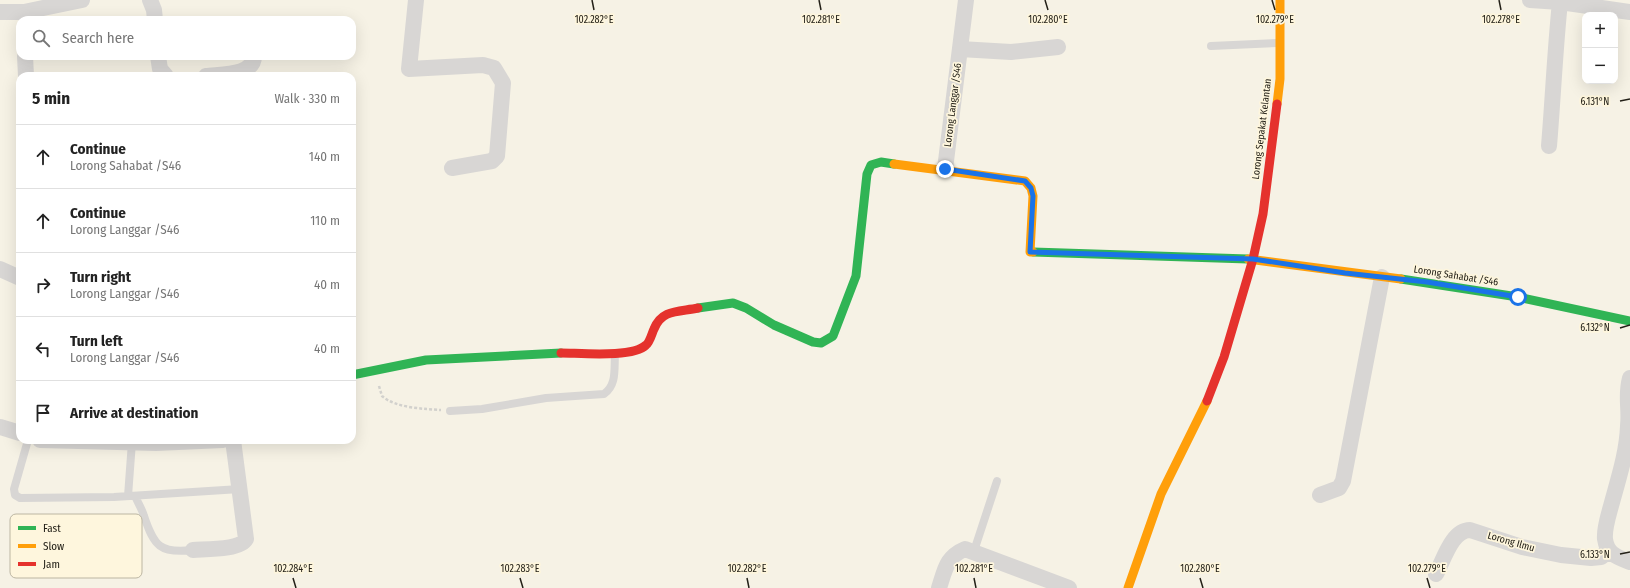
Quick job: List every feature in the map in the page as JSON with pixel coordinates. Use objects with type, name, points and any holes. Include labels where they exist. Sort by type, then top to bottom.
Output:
[{"type":"street","points":[[0,12],[25,16],[82,0]]},
{"type":"street","points":[[150,0],[155,16]]},
{"type":"street","points":[[416,0],[409,69],[483,66],[494,68],[500,75],[503,83],[497,156],[492,161],[452,168]]},
{"type":"street","name":"Lorong Langgar /S46","points":[[945,169],[966,0]]},
{"type":"street","name":"Lorong Sepakat Kelantan","points":[[1128,588],[1161,494],[1210,395],[1224,357],[1253,259],[1263,214],[1280,86],[1280,0]]},
{"type":"street","points":[[1530,0],[1560,2],[1630,12]]},
{"type":"street","points":[[1549,146],[1554,56],[1560,2]]},
{"type":"street","points":[[960,49],[1011,52],[1058,47]]},
{"type":"street","points":[[26,60],[26,72]]},
{"type":"street","points":[[159,60],[160,69],[163,72]]},
{"type":"street","points":[[231,72],[244,70],[251,65],[253,60]]},
{"type":"street","points":[[356,374],[426,360],[553,353],[615,354],[638,350],[644,347],[658,319],[663,315],[725,303],[733,303],[746,308],[774,325],[813,342],[821,343],[833,336],[856,276],[868,169],[876,162],[945,169],[1025,181],[1031,188],[1033,196],[1030,252],[1253,259]]},
{"type":"street","name":"Lorong Sahabat /S46","points":[[1253,259],[1382,278],[1427,282],[1518,297],[1630,321]]},
{"type":"street","points":[[0,269],[16,276]]},
{"type":"street","points":[[1320,495],[1339,488],[1343,481],[1382,278]]},
{"type":"street","points":[[1630,378],[1626,392],[1629,425],[1625,450],[1606,522],[1605,539],[1609,551],[1616,557],[1630,562]]},
{"type":"street","points":[[0,427],[16,432]]},
{"type":"street","points":[[193,550],[237,546],[244,543],[247,535],[234,444]]},
{"type":"street","name":"Lorong Ilmu","points":[[1436,574],[1457,535],[1464,530],[1470,530],[1522,547],[1560,555],[1591,558],[1601,557],[1609,551]]},
{"type":"street","points":[[939,588],[949,561],[955,554],[965,549],[974,551],[1069,588]]},
{"type":"lane","points":[[1211,46],[1281,43]]},
{"type":"lane","points":[[450,411],[482,409],[546,398],[604,394],[613,384],[615,354]]},
{"type":"lane","points":[[27,444],[14,489],[15,495],[20,498],[132,496],[240,489]]},
{"type":"lane","points":[[132,444],[132,496],[144,515],[148,531],[158,546],[178,552],[193,550]]},
{"type":"lane","points":[[974,551],[998,481]]},
{"type":"path","points":[[378,369],[380,393],[385,399],[418,409],[450,411]]},
{"type":"traffic: fast","points":[[698,308],[733,303],[746,308],[774,325],[813,342],[821,343],[833,336],[856,276],[867,174],[871,165],[881,162],[894,164]]},
{"type":"traffic: fast","points":[[1033,252],[1248,259]]},
{"type":"traffic: fast","points":[[1401,279],[1518,297],[1630,321]]},
{"type":"traffic: fast","points":[[356,374],[426,360],[561,353]]},
{"type":"traffic: slow","points":[[1277,104],[1280,79],[1280,0]]},
{"type":"traffic: slow","points":[[894,164],[1025,181],[1031,188],[1033,196],[1030,252],[1033,252]]},
{"type":"traffic: slow","points":[[1248,259],[1401,279]]},
{"type":"traffic: slow","points":[[1128,588],[1161,494],[1207,401]]},
{"type":"traffic: jam","points":[[1207,401],[1224,357],[1253,259],[1263,214],[1277,104]]},
{"type":"traffic: jam","points":[[561,353],[606,354],[630,352],[647,344],[657,323],[666,315],[672,312],[698,308]]},
{"type":"route","points":[[945,169],[1025,181],[1031,188],[1033,196],[1030,252],[1253,259],[1345,273],[1427,282],[1518,297]]}]
